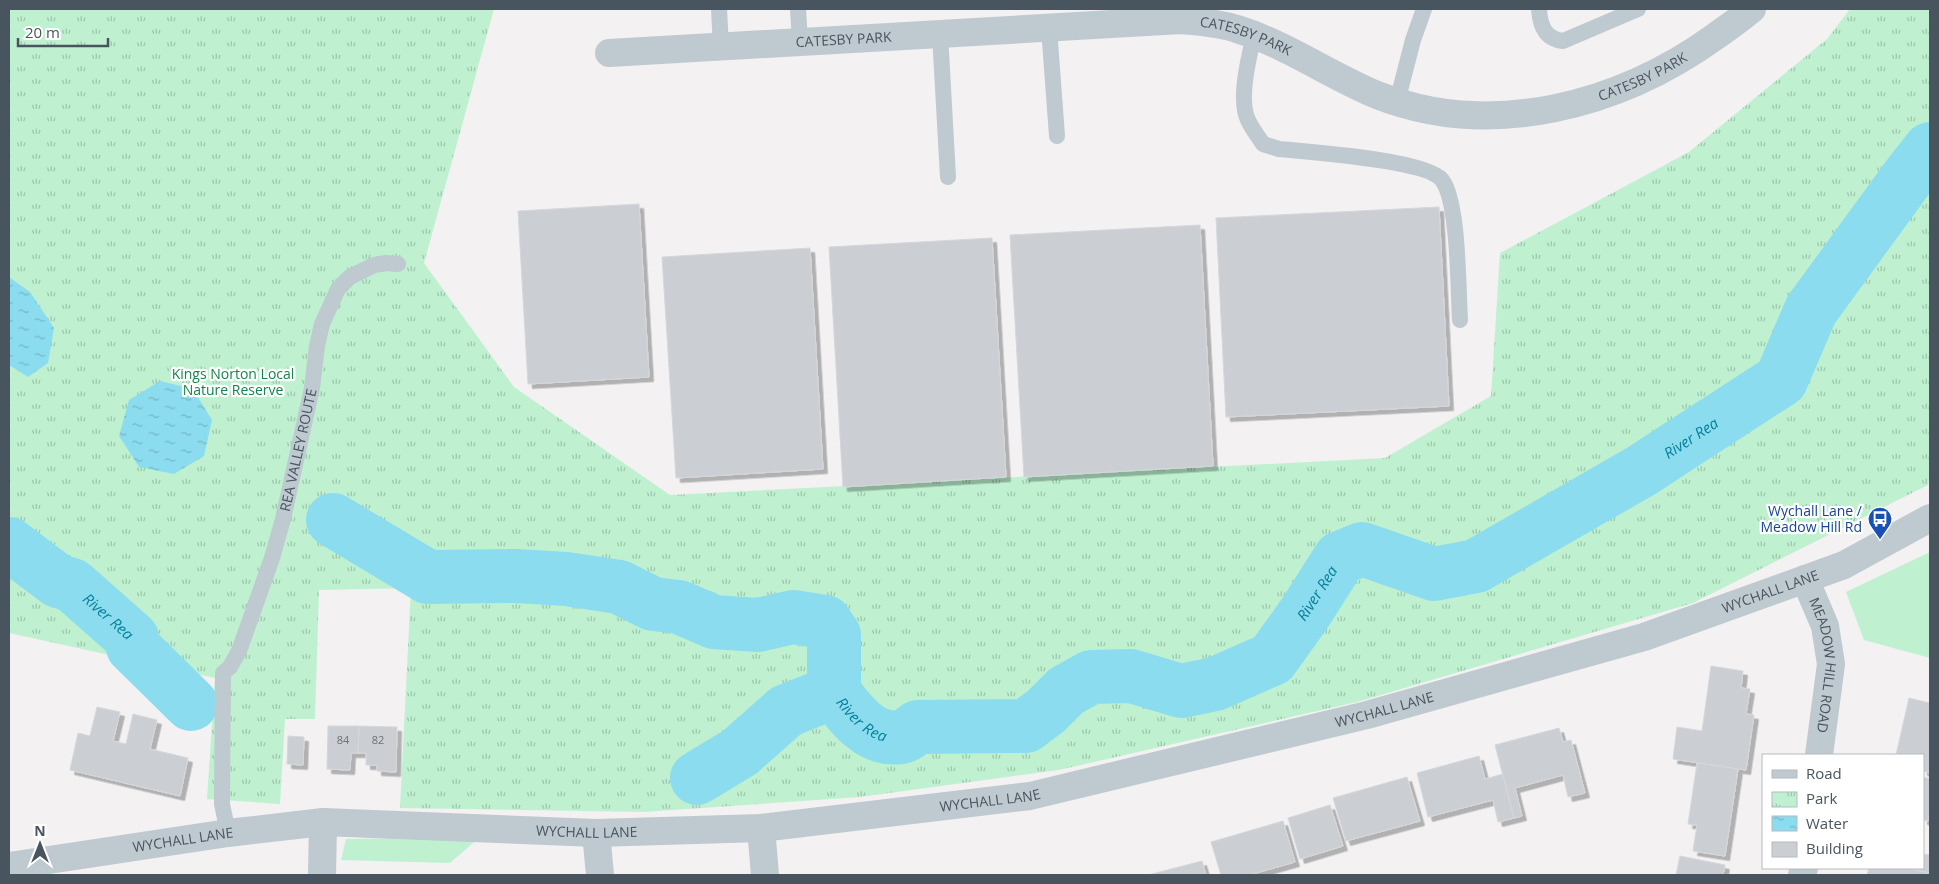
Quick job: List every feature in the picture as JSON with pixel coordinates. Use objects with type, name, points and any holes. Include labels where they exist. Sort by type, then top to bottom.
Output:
[{"type":"street","name":"CATESBY PARK","points":[[610,53],[1049,28],[1117,16],[1181,20],[1237,29],[1254,35],[1355,86],[1397,102],[1438,112],[1478,116],[1521,114],[1581,102],[1624,88],[1673,64],[1698,49],[1752,9]]},
{"type":"street","name":"WYCHALL LANE","points":[[19,869],[228,833],[323,822],[596,833],[761,828],[1030,796],[1367,715],[1644,637],[1844,565],[1930,518]]},
{"type":"street","name":"MEADOW HILL ROAD","points":[[1805,579],[1826,626],[1831,664],[1819,754]]},
{"type":"street","points":[[322,875],[323,822]]},
{"type":"street","points":[[761,828],[765,875]]},
{"type":"street","points":[[596,833],[600,875]]},
{"type":"lane","points":[[719,9],[721,47]]},
{"type":"lane","points":[[798,9],[800,42]]},
{"type":"lane","points":[[1397,102],[1413,40],[1424,9]]},
{"type":"lane","points":[[1539,9],[1545,33],[1554,40],[1563,41],[1638,9]]},
{"type":"lane","points":[[1049,28],[1057,136]]},
{"type":"lane","points":[[940,34],[948,176]]},
{"type":"lane","points":[[1254,35],[1246,76],[1245,99],[1247,119],[1263,144],[1279,149],[1388,162],[1425,170],[1442,180],[1450,197],[1454,217],[1460,320]]},
{"type":"lane","name":"REA VALLEY ROUTE","points":[[228,833],[222,804],[223,673],[230,667],[239,651],[272,558],[283,519],[312,388],[317,346],[322,324],[338,289],[350,276],[374,265],[398,264]]},
{"type":"green space","name":"Kings Norton Local Nature Reserve","points":[[9,9],[494,9],[424,263],[514,387],[670,495],[1385,458],[1491,396],[1500,253],[1689,152],[1827,39],[1850,9],[1930,9],[1930,471],[1928,485],[1693,603],[1357,702],[1059,770],[860,797],[643,812],[400,808],[411,588],[319,590],[315,719],[285,719],[280,804],[207,799],[215,678],[9,633]]},
{"type":"green space","points":[[1930,552],[1930,658],[1864,640],[1846,592]]},
{"type":"green space","points":[[480,837],[450,863],[341,860],[346,839]]},
{"type":"water","points":[[9,277],[30,292],[54,328],[48,363],[28,377],[9,365]]},
{"type":"water","points":[[160,381],[193,389],[212,420],[204,456],[174,474],[139,467],[119,436],[129,400]]},
{"type":"building","points":[[639,204],[649,377],[528,384],[518,211]]},
{"type":"building","points":[[1439,207],[1449,406],[1226,417],[1216,218]]},
{"type":"building","points":[[1200,225],[1213,466],[1024,477],[1010,235]]},
{"type":"building","points":[[992,238],[1006,477],[843,487],[829,247]]},
{"type":"building","points":[[810,248],[823,469],[676,478],[662,257]]},
{"type":"building","points":[[1711,666],[1743,671],[1741,688],[1750,689],[1746,714],[1754,715],[1746,770],[1673,759],[1677,727],[1702,731]]},
{"type":"building","points":[[1909,698],[1930,703],[1930,773],[1924,771],[1924,754],[1896,754]]},
{"type":"building","points":[[97,707],[120,712],[113,741],[126,744],[133,714],[157,720],[150,749],[188,758],[180,796],[70,770],[78,733],[90,736]]},
{"type":"building","points":[[328,726],[359,726],[358,753],[351,753],[350,770],[327,769]]},
{"type":"building","points":[[359,726],[397,727],[396,772],[377,771],[377,765],[366,765],[366,753],[358,753]]},
{"type":"building","points":[[1559,728],[1563,742],[1571,740],[1585,793],[1568,797],[1563,775],[1515,788],[1522,816],[1514,818],[1495,745]]},
{"type":"building","points":[[288,736],[304,737],[303,765],[287,764]]},
{"type":"building","points":[[1479,756],[1485,779],[1503,774],[1514,818],[1498,822],[1493,800],[1428,817],[1417,773]]},
{"type":"building","points":[[1697,763],[1738,769],[1725,856],[1693,851],[1697,825],[1688,824]]},
{"type":"building","points":[[1407,777],[1420,821],[1346,841],[1333,798]]},
{"type":"building","points":[[1924,777],[1930,779],[1928,821],[1924,820]]},
{"type":"building","points":[[1330,805],[1343,846],[1300,859],[1288,818]]},
{"type":"building","points":[[1283,821],[1295,862],[1249,875],[1221,875],[1211,842]]},
{"type":"building","points":[[1924,854],[1930,855],[1930,873],[1911,869],[1924,869]]},
{"type":"building","points":[[1680,856],[1725,865],[1723,875],[1676,875]]},
{"type":"building","points":[[1202,861],[1206,875],[1148,875]]},
{"type":"building","points":[[1869,869],[1911,869],[1930,873],[1930,875],[1867,875]]},
{"type":"waterway","name":"River Rea","points":[[834,692],[862,725],[880,735],[890,737],[901,737],[918,727],[1026,726],[1046,711],[1066,691],[1091,677],[1131,676],[1181,691],[1215,684],[1272,659],[1305,613],[1340,558],[1362,549],[1434,574],[1476,566],[1641,471],[1781,380],[1811,310],[1930,149]]},
{"type":"waterway","points":[[333,520],[428,577],[516,576],[566,579],[619,587],[653,604],[679,607],[714,622],[758,625],[793,617],[825,622],[834,635],[834,692]]},
{"type":"waterway","name":"River Rea","points":[[9,544],[58,581],[72,585],[132,638],[133,647],[191,704]]},
{"type":"waterway","name":"River Rea","points":[[697,778],[740,752],[786,711],[834,692]]},
{"type":"place","name":"Wychall Lane / Meadow Hill Rd","points":[[1880,540]]}]
